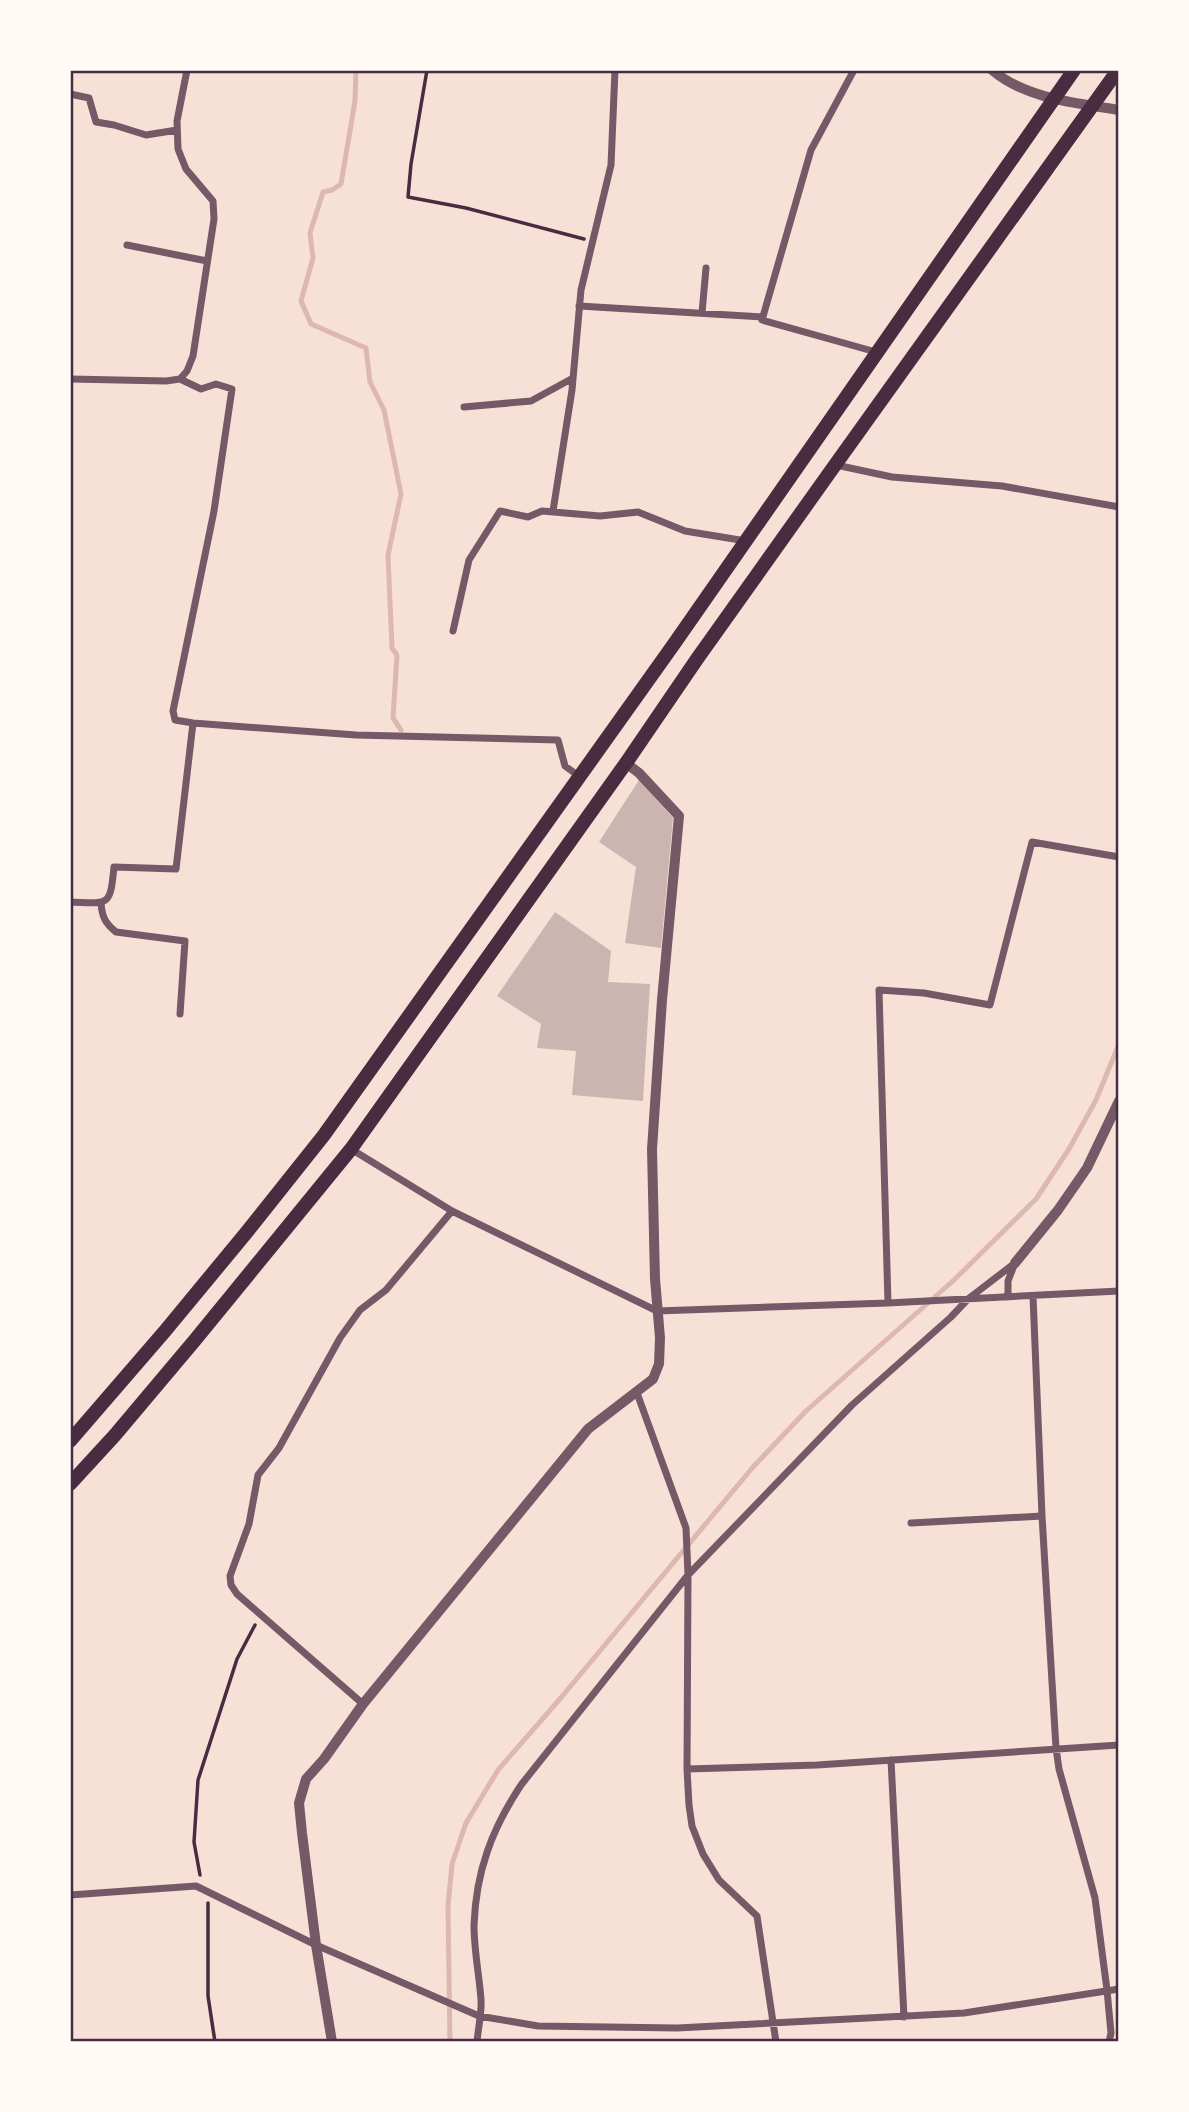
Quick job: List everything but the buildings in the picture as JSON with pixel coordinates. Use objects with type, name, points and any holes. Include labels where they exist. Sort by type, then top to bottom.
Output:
[{"type":"highway","points":[[70,1441],[173,1321],[324,1135],[580,777],[1074,70]]},
{"type":"highway","points":[[70,1484],[204,1329],[351,1149],[1118,70]]},
{"type":"street","points":[[180,379],[187,371],[193,356],[214,219],[213,201],[186,169],[178,149],[177,121],[187,70]]},
{"type":"street","points":[[553,511],[573,378],[579,306],[611,165],[615,70]]},
{"type":"street","points":[[854,70],[811,150],[762,320],[876,352]]},
{"type":"street","points":[[992,70],[1021,88],[1055,98],[1119,110]]},
{"type":"street","points":[[70,94],[89,98],[96,122],[146,135],[177,130]]},
{"type":"street","points":[[127,245],[208,261]]},
{"type":"street","points":[[702,313],[706,268]]},
{"type":"street","points":[[579,306],[763,317]]},
{"type":"street","points":[[464,407],[531,401],[573,378]]},
{"type":"street","points":[[70,379],[180,379],[201,389],[216,384],[232,389],[214,511],[173,711],[175,720],[356,734],[558,740],[565,766],[580,777]]},
{"type":"street","points":[[835,465],[892,477],[1002,486],[1119,508]]},
{"type":"street","points":[[453,631],[469,560],[500,511],[528,517],[542,511],[600,516],[638,512],[685,531],[746,541]]},
{"type":"street","points":[[70,902],[107,901],[111,895],[114,867],[176,869],[193,723]]},
{"type":"street","points":[[332,2042],[316,1945],[299,1803],[306,1779],[324,1759],[363,1704],[587,1429],[653,1379],[659,1364],[652,1149],[679,816],[626,763]]},
{"type":"street","points":[[888,1303],[878,990],[924,993],[990,1005],[1032,842],[1119,857]]},
{"type":"street","points":[[101,903],[102,915],[107,925],[116,932],[185,941],[180,1014]]},
{"type":"street","points":[[477,2042],[481,2002],[475,1959],[474,1924],[481,1869],[494,1830],[521,1785],[688,1575],[852,1405],[968,1299],[1015,1262],[1058,1210],[1087,1168],[1119,1101]]},
{"type":"street","points":[[351,1149],[452,1211],[657,1311],[1119,1291]]},
{"type":"street","points":[[363,1704],[237,1594],[231,1586],[230,1576],[249,1524],[258,1475],[279,1448],[340,1338],[360,1310],[386,1290],[452,1211]]},
{"type":"street","points":[[1008,1297],[1008,1281],[1015,1262]]},
{"type":"street","points":[[1033,1296],[1042,1516],[1056,1748],[1059,1769],[1095,1898],[1107,1990],[1111,2033],[1109,2042]]},
{"type":"street","points":[[637,1393],[686,1528],[687,1769],[692,1826],[703,1854],[719,1880],[757,1916],[776,2042]]},
{"type":"street","points":[[911,1523],[1042,1516]]},
{"type":"street","points":[[687,1769],[891,1760],[1119,1745]]},
{"type":"street","points":[[891,1760],[904,2017]]},
{"type":"street","points":[[70,1895],[196,1886],[316,1945],[479,2017],[538,2026],[677,2028],[904,2017],[964,2013],[1119,1989]]},
{"type":"path","points":[[427,70],[408,197],[466,208],[593,241]]},
{"type":"path","points":[[215,2042],[208,1996],[208,1905],[194,1842],[198,1780],[237,1659],[261,1614]]},
{"type":"waterway","points":[[356,70],[355,101],[341,184],[323,192],[310,233],[313,258],[301,301],[311,324],[366,348],[370,382],[384,410],[401,494],[388,555],[392,648],[397,655],[393,718],[401,730]]},
{"type":"waterway","points":[[450,2042],[448,1906],[452,1864],[466,1823],[498,1770],[753,1467],[806,1411],[954,1280],[1036,1199],[1069,1149],[1096,1100],[1119,1044]]}]
